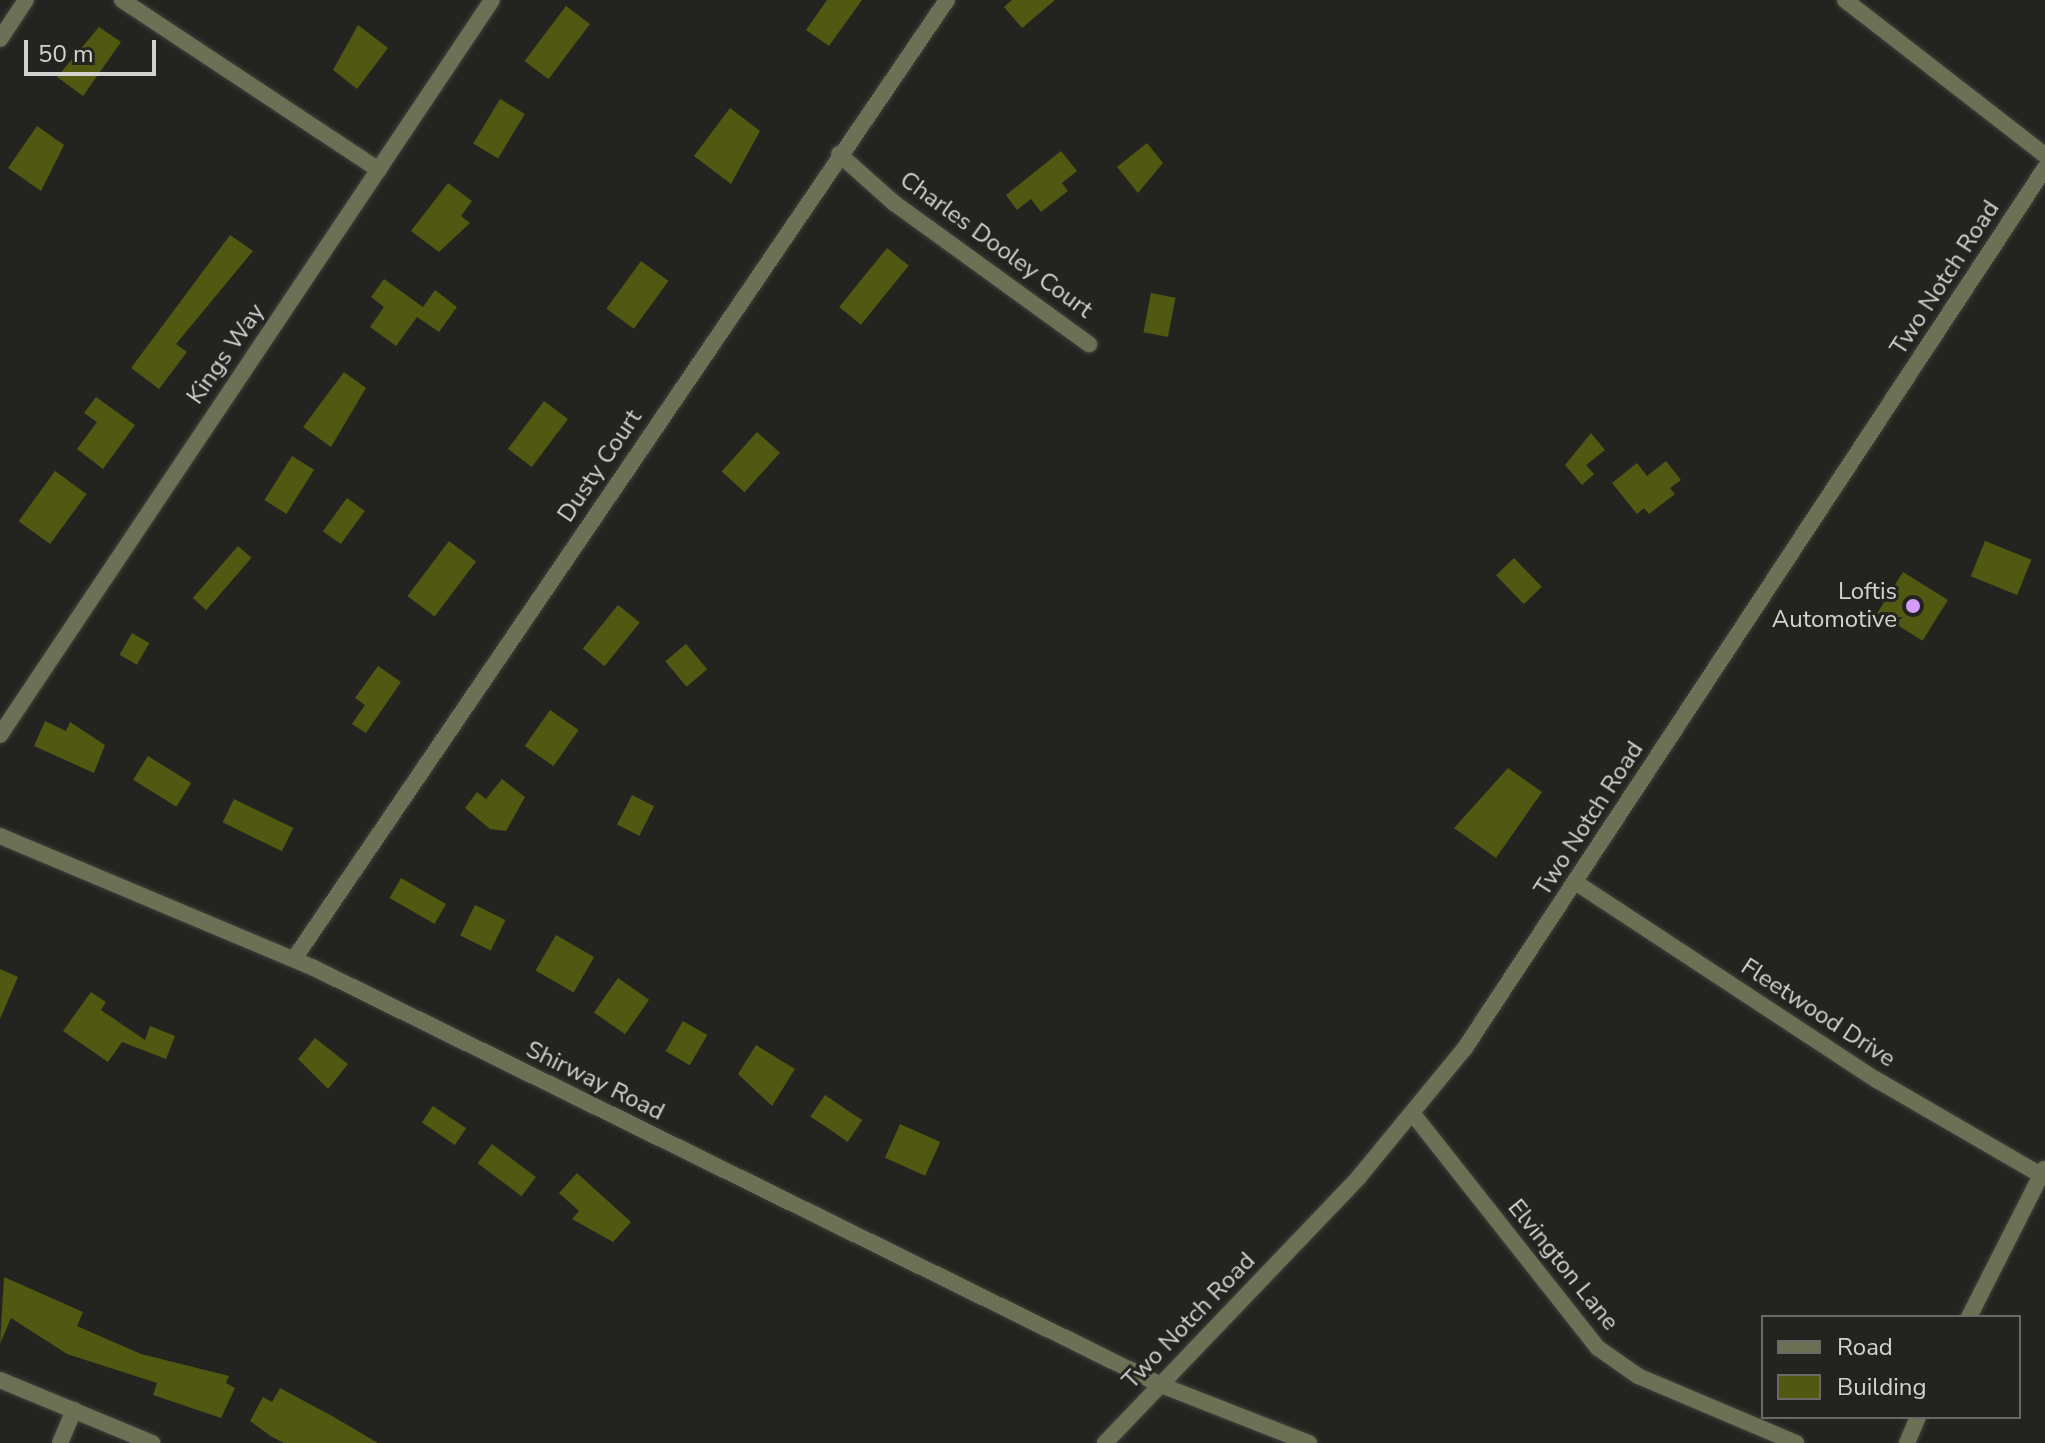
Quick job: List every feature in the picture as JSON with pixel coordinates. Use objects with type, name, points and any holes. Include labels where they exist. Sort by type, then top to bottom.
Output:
[{"type":"street","points":[[0,39],[26,0]]},
{"type":"street","points":[[122,0],[379,170]]},
{"type":"street","name":"Kings Way","points":[[0,735],[492,0]]},
{"type":"street","name":"Dusty Court","points":[[294,959],[839,154],[947,0]]},
{"type":"street","points":[[1845,0],[2045,155]]},
{"type":"street","name":"Charles Dooley Court","points":[[839,154],[1089,344]]},
{"type":"street","name":"Two Notch Road","points":[[1105,1443],[1413,1114],[1575,882],[2045,168]]},
{"type":"street","name":"Shirway Road","points":[[0,836],[294,959],[1161,1385],[1309,1443]]},
{"type":"street","name":"Fleetwood Drive","points":[[1575,882],[1877,1080],[2043,1171]]},
{"type":"street","name":"Elvington Lane","points":[[1413,1114],[1598,1348],[1638,1376],[1796,1443]]},
{"type":"street","points":[[1970,1315],[2043,1171]]},
{"type":"street","points":[[0,1380],[152,1443]]},
{"type":"street","points":[[60,1443],[74,1410]]},
{"type":"street","points":[[1907,1443],[1917,1419]]},
{"type":"building","points":[[827,0],[862,0],[829,46],[806,30]]},
{"type":"building","points":[[1012,0],[1055,0],[1022,28],[1004,7]]},
{"type":"building","points":[[566,6],[590,24],[548,79],[524,61]]},
{"type":"building","points":[[358,25],[388,48],[357,89],[333,70]]},
{"type":"building","points":[[99,27],[121,42],[83,96],[57,77]]},
{"type":"building","points":[[500,99],[525,114],[498,159],[473,144]]},
{"type":"building","points":[[730,108],[760,131],[731,184],[694,156]]},
{"type":"building","points":[[37,126],[64,145],[41,191],[8,168]]},
{"type":"building","points":[[1147,143],[1163,163],[1138,193],[1117,167]]},
{"type":"building","points":[[1061,151],[1077,171],[1062,183],[1068,191],[1041,212],[1031,199],[1017,210],[1006,195]]},
{"type":"building","points":[[448,183],[472,201],[461,216],[470,223],[439,252],[411,231]]},
{"type":"building","points":[[230,235],[253,251],[176,344],[187,352],[159,389],[131,368]]},
{"type":"building","points":[[887,248],[909,266],[861,325],[839,307]]},
{"type":"building","points":[[641,261],[669,281],[634,329],[606,309]]},
{"type":"building","points":[[384,279],[423,307],[435,290],[457,307],[439,332],[417,317],[396,346],[370,327],[384,307],[371,297]]},
{"type":"building","points":[[1151,293],[1176,298],[1168,337],[1143,332]]},
{"type":"building","points":[[344,372],[366,388],[331,447],[303,427]]},
{"type":"building","points":[[96,397],[135,425],[103,469],[77,449],[97,422],[84,413]]},
{"type":"building","points":[[544,401],[568,419],[532,467],[508,449]]},
{"type":"building","points":[[757,432],[780,453],[745,492],[722,471]]},
{"type":"building","points":[[1591,433],[1605,450],[1586,465],[1594,474],[1582,485],[1565,465]]},
{"type":"building","points":[[292,456],[314,470],[286,514],[264,500]]},
{"type":"building","points":[[1666,461],[1681,480],[1670,488],[1675,494],[1649,514],[1644,508],[1637,514],[1612,483],[1637,463],[1647,476]]},
{"type":"building","points":[[55,471],[87,494],[50,544],[19,521]]},
{"type":"building","points":[[347,498],[365,511],[341,544],[323,531]]},
{"type":"building","points":[[449,541],[476,561],[435,617],[407,596]]},
{"type":"building","points":[[1985,541],[2031,560],[2017,595],[1971,576]]},
{"type":"building","points":[[238,546],[252,558],[206,610],[193,598]]},
{"type":"building","points":[[1514,558],[1542,587],[1524,604],[1496,575]]},
{"type":"building","name":"Loftis Automotive","points":[[1903,572],[1948,600],[1923,641],[1878,613]]},
{"type":"building","points":[[618,605],[640,623],[605,666],[583,649]]},
{"type":"building","points":[[132,633],[149,643],[137,665],[120,655]]},
{"type":"building","points":[[686,644],[707,669],[687,687],[665,661]]},
{"type":"building","points":[[378,666],[401,682],[366,733],[352,724],[365,705],[355,698]]},
{"type":"building","points":[[550,710],[579,730],[553,766],[525,746]]},
{"type":"building","points":[[45,721],[66,731],[70,722],[105,745],[94,773],[34,746]]},
{"type":"building","points":[[148,756],[191,783],[176,807],[133,780]]},
{"type":"building","points":[[1508,768],[1542,792],[1496,858],[1454,828]]},
{"type":"building","points":[[502,779],[525,797],[506,831],[490,829],[465,808],[477,792],[486,799]]},
{"type":"building","points":[[632,795],[654,806],[639,836],[617,824]]},
{"type":"building","points":[[234,799],[293,828],[282,851],[223,822]]},
{"type":"building","points":[[401,878],[446,904],[435,924],[390,898]]},
{"type":"building","points":[[475,905],[506,920],[491,950],[460,936]]},
{"type":"building","points":[[556,935],[594,957],[574,993],[536,971]]},
{"type":"building","points":[[0,969],[18,977],[0,1019]]},
{"type":"building","points":[[618,978],[649,1000],[625,1034],[594,1012]]},
{"type":"building","points":[[91,992],[106,1002],[101,1010],[145,1040],[150,1026],[175,1036],[166,1059],[122,1042],[108,1062],[63,1031]]},
{"type":"building","points":[[683,1021],[707,1035],[690,1065],[666,1051]]},
{"type":"building","points":[[315,1038],[348,1064],[328,1089],[298,1059]]},
{"type":"building","points":[[756,1045],[795,1069],[772,1106],[738,1074]]},
{"type":"building","points":[[825,1095],[862,1120],[848,1142],[810,1117]]},
{"type":"building","points":[[433,1106],[466,1128],[455,1145],[422,1123]]},
{"type":"building","points":[[900,1124],[940,1142],[925,1176],[885,1158]]},
{"type":"building","points":[[492,1144],[536,1177],[521,1196],[478,1163]]},
{"type":"building","points":[[577,1173],[631,1222],[613,1242],[572,1219],[579,1211],[559,1193]]},
{"type":"building","points":[[4,1277],[83,1312],[77,1326],[141,1354],[229,1376],[226,1383],[235,1388],[221,1418],[153,1395],[157,1383],[67,1354],[11,1318],[0,1344]]},
{"type":"building","points":[[280,1388],[378,1443],[284,1443],[272,1437],[250,1421],[263,1397],[272,1402]]},
{"type":"place","name":"Loftis Automotive","points":[[1913,606]]}]
